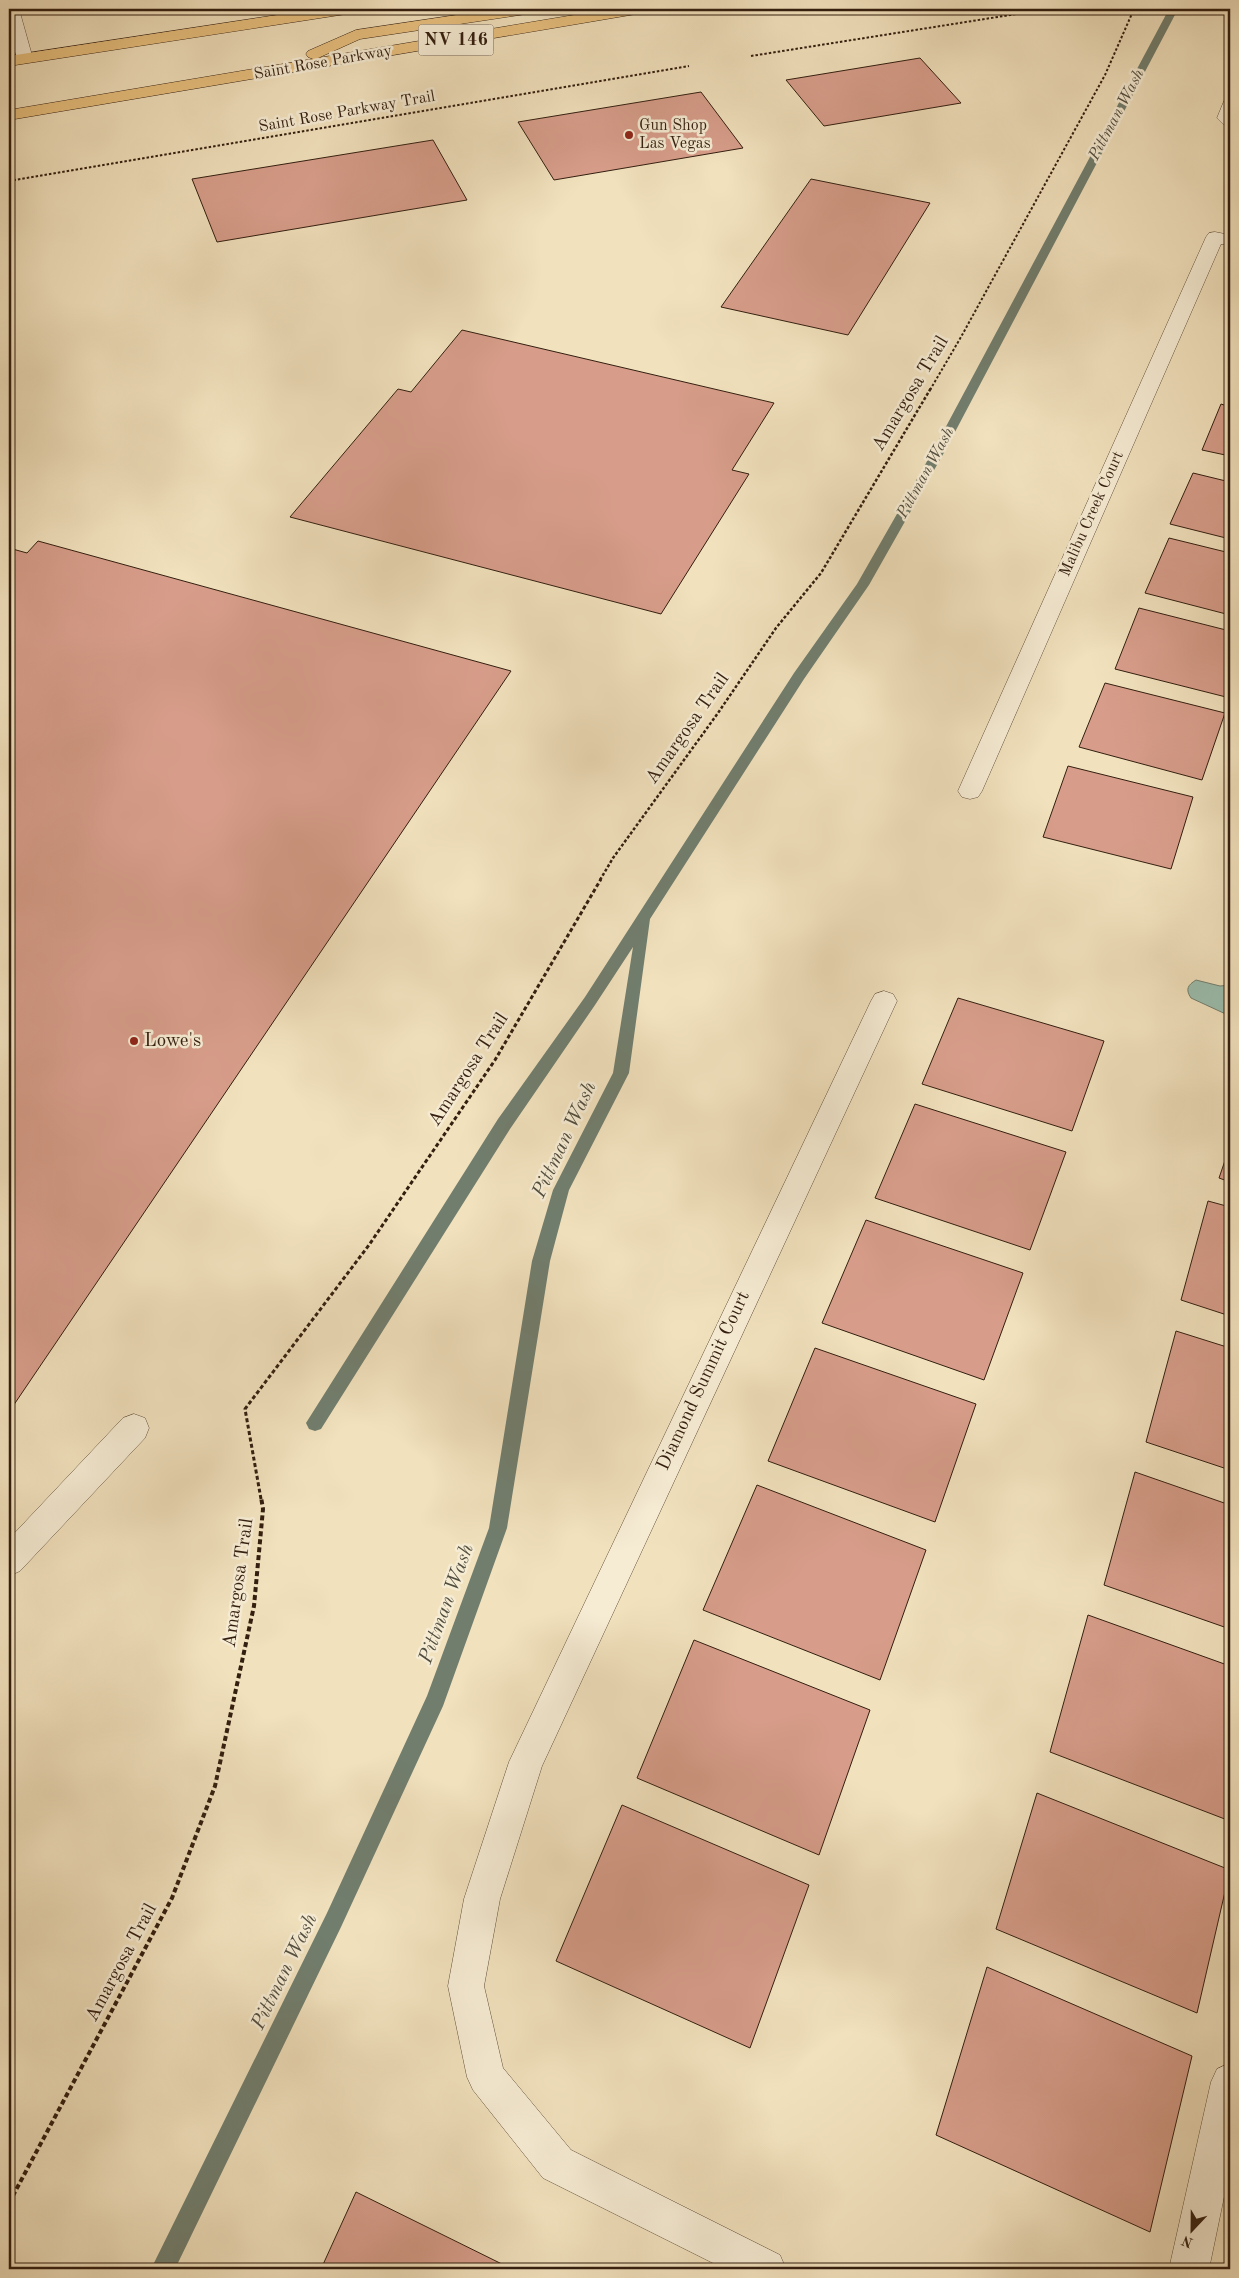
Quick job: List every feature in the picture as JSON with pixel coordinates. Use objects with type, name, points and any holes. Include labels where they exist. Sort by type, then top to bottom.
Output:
[{"type":"highway","points":[[9,61],[346,9]]},
{"type":"highway","points":[[276,71],[356,35],[526,9]]},
{"type":"highway","name":"Saint Rose Parkway","points":[[9,115],[636,9]]},
{"type":"street","points":[[11,9],[25,59]]},
{"type":"street","points":[[1230,104],[1224,118],[1230,121]]},
{"type":"street","name":"Malibu Creek Court","points":[[970,791],[1223,238]]},
{"type":"street","name":"Diamond Summit Court","points":[[766,2269],[557,2164],[486,2077],[466,1986],[482,1899],[526,1762],[884,1001]]},
{"type":"street","points":[[9,1560],[134,1428]]},
{"type":"street","points":[[1188,2269],[1230,2082]]},
{"type":"path","points":[[751,56],[1048,9]]},
{"type":"path","name":"Amargosa Trail","points":[[9,2203],[172,1898],[215,1786],[254,1606],[263,1509],[246,1409],[369,1245],[495,1060],[613,858],[718,713],[776,628],[821,573],[961,337],[1014,238],[1106,76],[1134,9]]},
{"type":"path","name":"Saint Rose Parkway Trail","points":[[9,181],[689,66]]},
{"type":"shaded area","points":[[1196,980],[1220,986],[1230,985],[1230,1016],[1191,998],[1188,988]]},
{"type":"building","points":[[920,58],[961,103],[824,126],[786,80]]},
{"type":"building","points":[[701,92],[743,148],[554,180],[518,122]]},
{"type":"building","points":[[433,140],[467,200],[217,242],[192,179]]},
{"type":"building","points":[[811,179],[930,203],[848,335],[721,307]]},
{"type":"building","points":[[462,330],[774,403],[732,470],[749,474],[661,614],[290,517],[398,389],[411,392]]},
{"type":"building","points":[[1221,404],[1230,407],[1230,456],[1202,450]]},
{"type":"building","points":[[1193,473],[1230,482],[1230,539],[1170,524]]},
{"type":"building","points":[[1169,538],[1230,553],[1230,615],[1145,593]]},
{"type":"building","name":"Lowe's","points":[[38,541],[511,671],[9,1412],[9,548],[27,553]]},
{"type":"building","points":[[1139,608],[1230,631],[1230,698],[1115,669]]},
{"type":"building","points":[[1105,683],[1225,713],[1202,780],[1079,747]]},
{"type":"building","points":[[1068,766],[1193,797],[1171,869],[1043,837]]},
{"type":"building","points":[[958,998],[1104,1041],[1072,1131],[922,1084]]},
{"type":"building","points":[[915,1104],[1066,1152],[1030,1250],[875,1198]]},
{"type":"building","points":[[1230,1146],[1230,1182],[1219,1178]]},
{"type":"building","points":[[1208,1201],[1230,1207],[1230,1316],[1181,1300]]},
{"type":"building","points":[[866,1220],[1023,1273],[984,1380],[822,1323]]},
{"type":"building","points":[[1176,1331],[1230,1348],[1230,1470],[1146,1442]]},
{"type":"building","points":[[815,1348],[976,1404],[935,1522],[768,1461]]},
{"type":"building","points":[[1135,1472],[1230,1505],[1230,1629],[1104,1585]]},
{"type":"building","points":[[757,1485],[926,1550],[880,1680],[703,1610]]},
{"type":"building","points":[[1088,1615],[1230,1666],[1230,1821],[1050,1752]]},
{"type":"building","points":[[694,1640],[870,1710],[819,1855],[637,1778]]},
{"type":"building","points":[[1037,1793],[1230,1870],[1197,2013],[996,1929]]},
{"type":"building","points":[[622,1805],[809,1885],[750,2048],[556,1961]]},
{"type":"building","points":[[987,1967],[1192,2056],[1150,2232],[936,2135]]},
{"type":"building","points":[[356,2192],[512,2269],[321,2269]]},
{"type":"waterway","name":"Pittman Wash","points":[[315,1423],[504,1124],[590,1001],[799,676],[863,585],[940,449],[1172,11]]},
{"type":"waterway","name":"Pittman Wash","points":[[163,2269],[334,1920],[436,1699],[498,1528],[541,1261],[561,1190],[621,1073],[644,921]]},
{"type":"place","name":"Gun Shop Las Vegas","points":[[629,135]]},
{"type":"place","name":"Lowe's","points":[[134,1041]]}]
